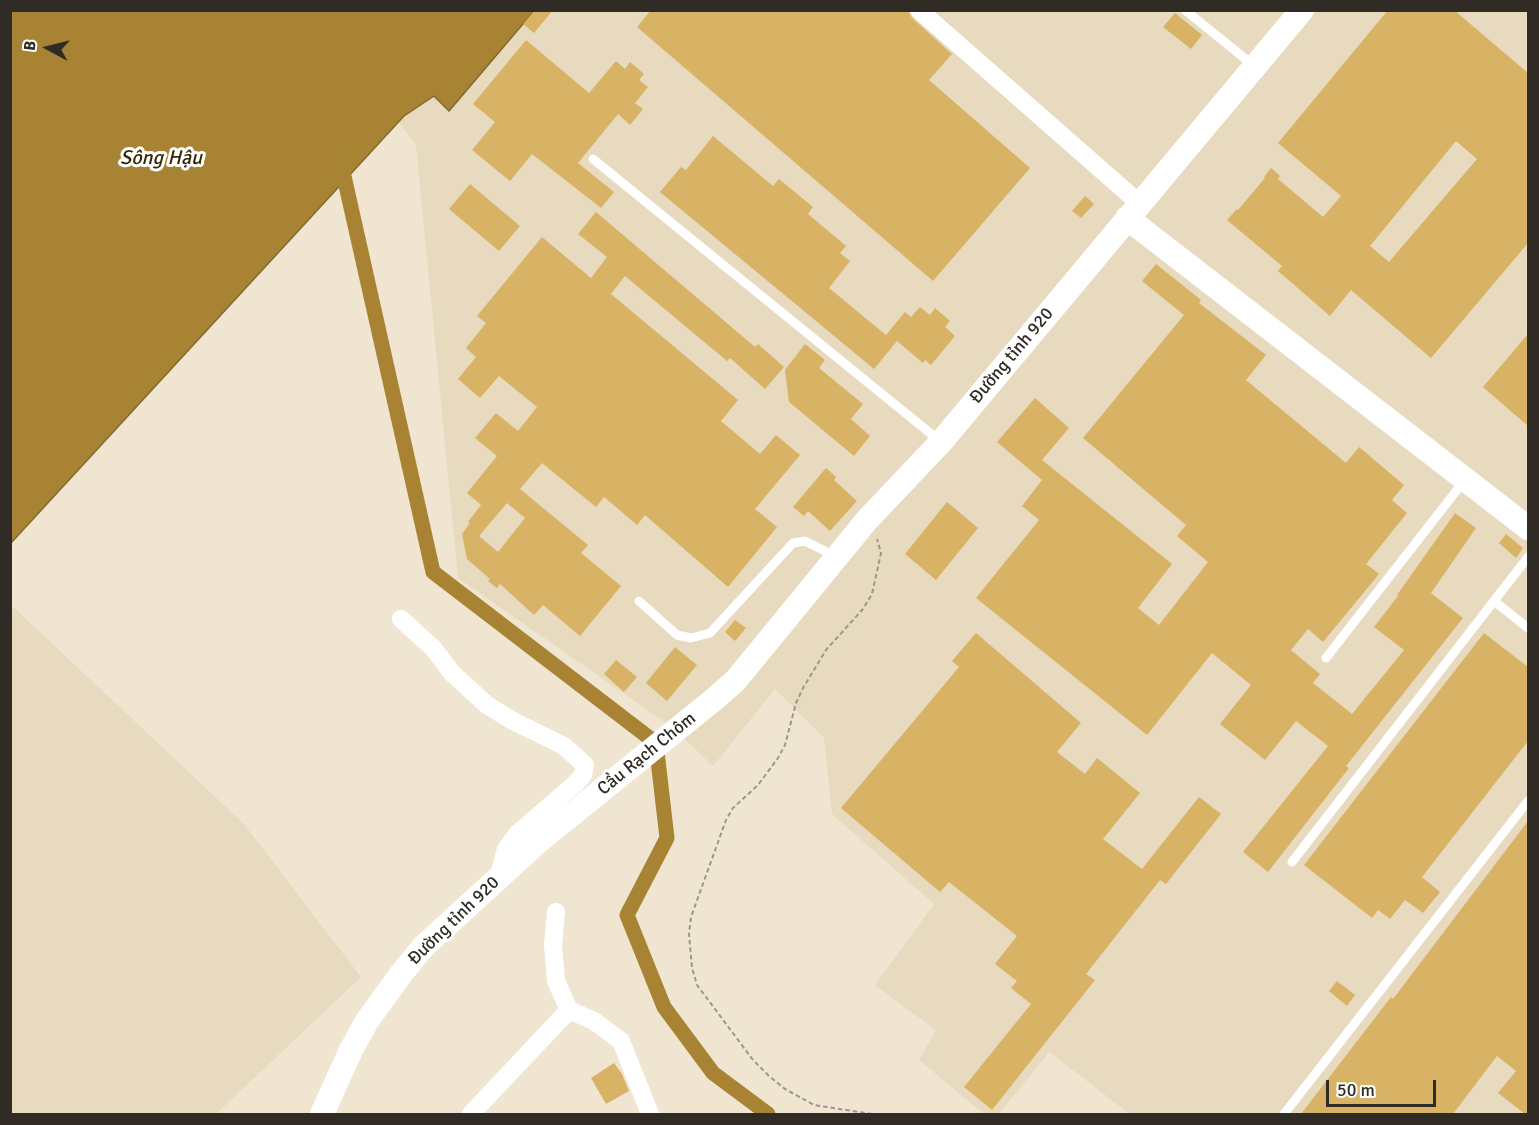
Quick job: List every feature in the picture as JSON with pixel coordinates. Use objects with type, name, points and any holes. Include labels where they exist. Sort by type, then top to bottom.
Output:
[{"type":"main road","name":"Đường tỉnh 920","points":[[717,698],[736,681],[867,520],[941,442],[1302,10]]},
{"type":"main road","points":[[1133,210],[1528,528]]},
{"type":"main road","name":"Cầu Rạch Chôm","points":[[577,811],[717,698]]},
{"type":"main road","name":"Đường tỉnh 920","points":[[322,1114],[367,1021],[400,974],[424,946],[539,841],[577,811]]},
{"type":"street","points":[[919,10],[1133,210]]},
{"type":"street","points":[[401,620],[427,642],[452,673],[487,705],[513,721],[564,746],[585,765],[583,775],[576,783],[517,834],[506,849],[498,879]]},
{"type":"street","points":[[556,912],[553,945],[556,981],[569,1010],[594,1021],[621,1041],[650,1114]]},
{"type":"street","points":[[471,1114],[569,1010]]},
{"type":"lane","points":[[1185,10],[1254,66]]},
{"type":"lane","points":[[593,159],[941,442]]},
{"type":"lane","points":[[1326,658],[1466,479]]},
{"type":"lane","points":[[639,601],[677,635],[691,639],[710,633],[793,543],[805,541],[837,557]]},
{"type":"lane","points":[[1292,862],[1528,557]]},
{"type":"lane","points":[[1494,602],[1528,628]]},
{"type":"lane","points":[[1284,1114],[1528,801]]},
{"type":"path","points":[[867,520],[876,536],[881,553],[872,594],[863,609],[826,650],[803,688],[796,703],[785,745],[778,758],[763,779],[733,808],[726,820],[691,917],[688,934],[692,968],[697,985],[761,1068],[784,1089],[814,1105],[872,1114]]},
{"type":"shaded area","points":[[481,11],[1528,11],[1528,1114],[1130,1114],[1049,1052],[999,1114],[984,1114],[919,1060],[936,1030],[875,985],[934,904],[832,814],[824,738],[775,689],[713,766],[672,727],[458,578],[416,145],[392,113]]},
{"type":"shaded area","points":[[10,604],[244,824],[361,977],[216,1114],[11,1114]]},
{"type":"water","name":"Sông Hậu","points":[[11,10],[534,11],[449,111],[434,96],[404,116],[11,543]]},
{"type":"building","points":[[535,10],[553,10],[534,33],[523,24]]},
{"type":"building","points":[[651,10],[908,10],[912,18],[952,54],[929,80],[1030,168],[933,281],[637,27]]},
{"type":"building","points":[[1388,10],[1454,10],[1528,73],[1528,243],[1431,358],[1351,290],[1330,316],[1278,271],[1282,266],[1227,220],[1238,210],[1271,168],[1280,176],[1278,179],[1323,217],[1341,196],[1278,143]],"holes":[[[1456,141],[1477,159],[1389,262],[1370,246]]]},
{"type":"building","points":[[1175,13],[1202,35],[1191,49],[1163,27]]},
{"type":"building","points":[[526,40],[589,93],[616,61],[625,69],[630,62],[644,74],[639,80],[648,87],[635,103],[643,109],[630,125],[618,114],[578,163],[614,192],[601,208],[532,154],[510,181],[472,150],[495,122],[473,104]]},
{"type":"building","points":[[713,136],[773,186],[779,179],[813,207],[808,214],[846,246],[840,253],[850,261],[829,288],[886,335],[905,312],[911,317],[920,307],[930,315],[935,308],[950,321],[945,327],[955,336],[931,365],[925,360],[923,363],[897,341],[874,369],[660,192],[681,167],[686,170]]},
{"type":"building","points":[[470,184],[520,226],[499,251],[449,209]]},
{"type":"building","points":[[1085,196],[1094,204],[1081,218],[1072,211]]},
{"type":"building","points":[[596,212],[755,347],[758,344],[784,367],[765,389],[730,358],[727,361],[625,276],[611,294],[738,400],[721,421],[760,454],[776,435],[800,455],[755,509],[777,527],[728,587],[645,515],[637,525],[604,497],[596,507],[542,463],[520,489],[588,545],[581,553],[621,586],[580,636],[543,605],[534,615],[500,584],[497,588],[488,581],[490,579],[467,559],[462,534],[481,505],[467,493],[497,456],[475,438],[496,413],[518,431],[537,407],[499,376],[480,398],[458,379],[476,357],[466,348],[486,323],[477,316],[542,237],[591,278],[607,257],[578,234]],"holes":[[[507,503],[525,518],[498,552],[479,536]]]},
{"type":"building","points":[[1156,264],[1201,300],[1199,303],[1266,355],[1246,380],[1346,463],[1359,447],[1404,485],[1392,500],[1407,513],[1366,564],[1379,574],[1323,642],[1308,629],[1291,650],[1320,674],[1313,683],[1352,714],[1404,650],[1374,627],[1455,513],[1476,528],[1431,593],[1463,618],[1346,766],[1349,768],[1268,872],[1243,852],[1328,746],[1296,721],[1265,760],[1220,724],[1251,685],[1212,653],[1147,735],[976,598],[1039,520],[1022,506],[1042,480],[997,442],[1035,398],[1069,428],[1042,460],[1172,564],[1138,608],[1159,625],[1208,562],[1177,536],[1186,525],[1083,438],[1184,315],[1142,281]]},
{"type":"building","points":[[1528,334],[1528,426],[1483,387]]},
{"type":"building","points":[[805,344],[825,360],[819,368],[863,404],[851,419],[870,436],[854,456],[789,402],[785,370]]},
{"type":"building","points":[[826,468],[836,477],[834,480],[857,501],[830,531],[808,511],[804,516],[793,507]]},
{"type":"building","points":[[947,502],[978,528],[936,580],[905,554]]},
{"type":"building","points":[[1506,534],[1523,548],[1516,558],[1499,543]]},
{"type":"building","points":[[735,620],[746,628],[735,641],[725,632]]},
{"type":"building","points":[[976,633],[1081,723],[1057,752],[1085,774],[1097,758],[1140,793],[1103,839],[1142,869],[1199,797],[1221,814],[1166,884],[1160,880],[1086,974],[1095,980],[992,1110],[964,1087],[1031,1004],[1011,988],[1017,981],[995,964],[1017,936],[949,882],[940,892],[841,808],[959,667],[952,661]]},
{"type":"building","points":[[1484,633],[1528,667],[1528,741],[1422,877],[1440,892],[1423,913],[1405,900],[1390,919],[1378,910],[1372,918],[1304,865]]},
{"type":"building","points":[[675,647],[697,665],[667,701],[646,683]]},
{"type":"building","points":[[616,660],[637,677],[624,692],[604,674]]},
{"type":"building","points":[[1528,821],[1528,1114],[1498,1093],[1516,1071],[1497,1056],[1453,1114],[1301,1114],[1391,997],[1393,999]]},
{"type":"building","points":[[1337,981],[1355,995],[1347,1006],[1329,991]]},
{"type":"building","points":[[614,1063],[622,1074],[629,1091],[606,1104],[591,1078]]},
{"type":"waterway","points":[[341,163],[433,572],[656,743],[667,838],[627,915],[664,1007],[713,1073],[768,1114]]}]
